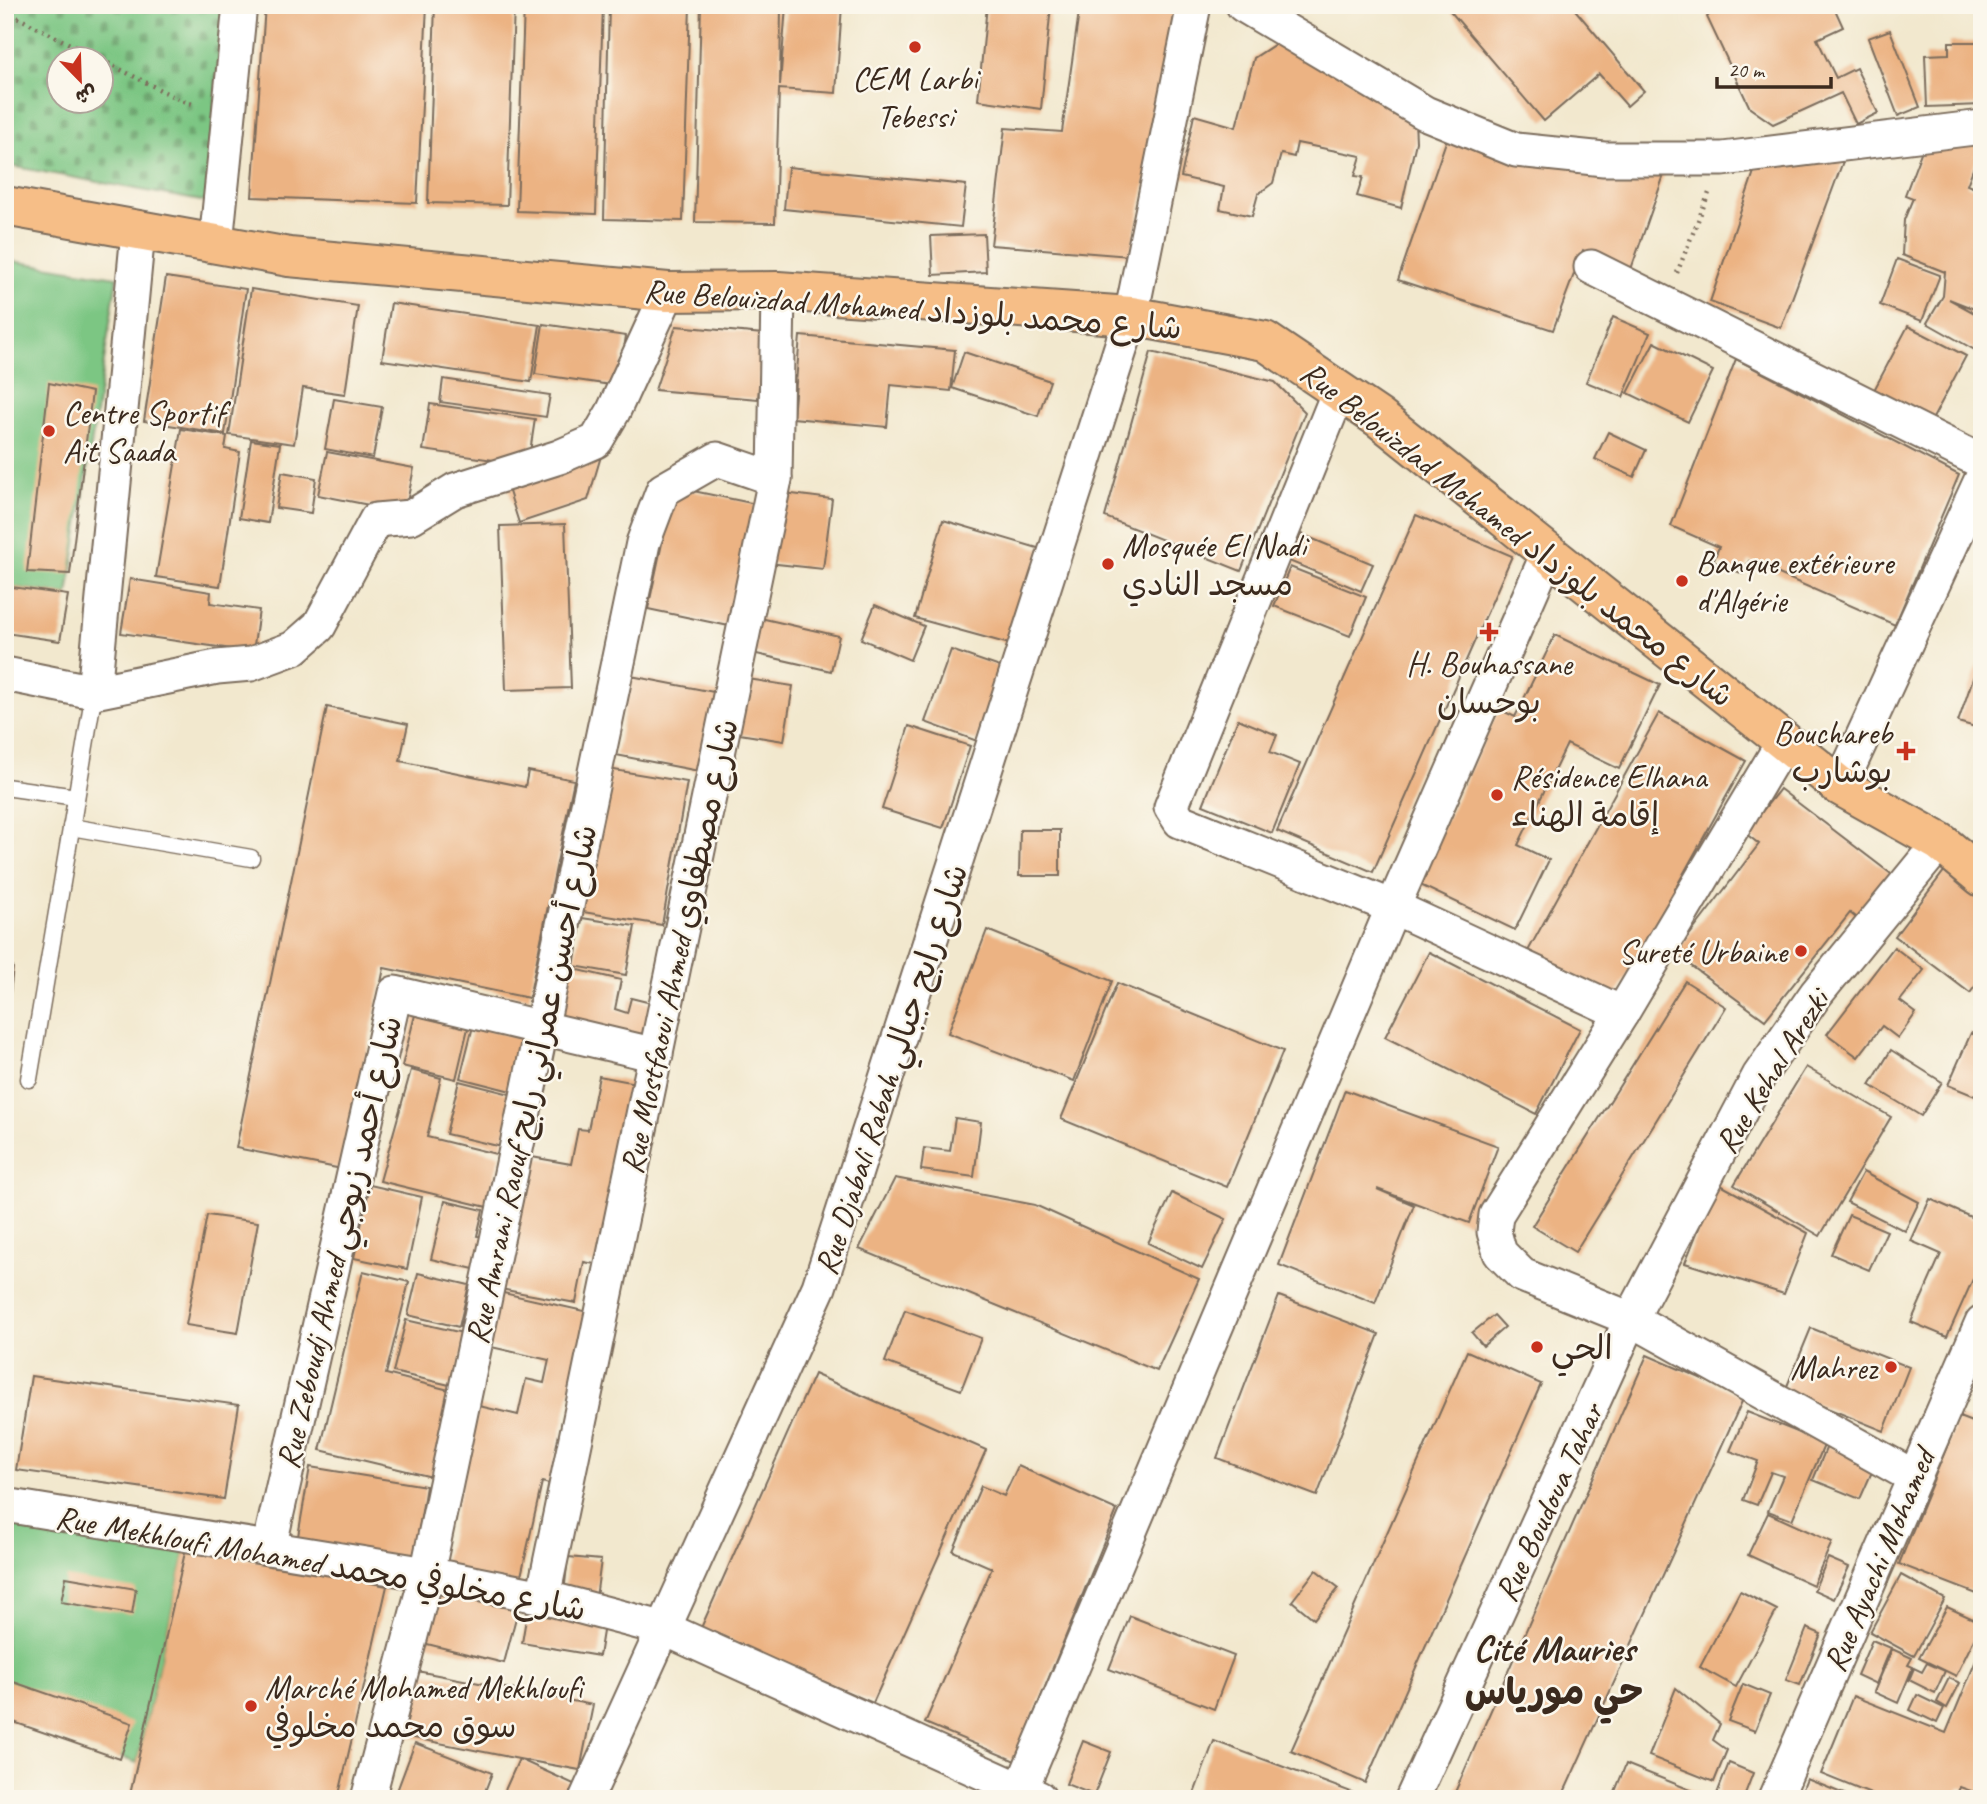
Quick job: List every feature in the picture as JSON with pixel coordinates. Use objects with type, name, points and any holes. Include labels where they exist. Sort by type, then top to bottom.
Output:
[{"type":"main road","name":"Rue Belouizdad Mohamed شارع محمد بلوزداد","points":[[5,206],[289,257],[668,292],[778,291],[1131,316],[1265,341],[1379,418],[1785,739],[1840,786],[1940,842],[1982,877]]},
{"type":"street","points":[[216,243],[240,5]]},
{"type":"street","name":"Rue Djabali Rabah شارع رابح جبالي","points":[[586,1799],[819,1287],[1131,316],[1194,5]]},
{"type":"street","points":[[1243,5],[1425,113],[1516,150],[1605,159],[1723,159],[1982,127]]},
{"type":"street","points":[[94,692],[138,232]]},
{"type":"street","points":[[1591,267],[1982,462]]},
{"type":"street","name":"Rue Mostfaoui Ahmed شارع مصطفاوي","points":[[543,1597],[775,479],[778,291]]},
{"type":"street","points":[[5,674],[94,692],[217,667],[251,664],[294,648],[319,626],[376,520],[411,517],[455,490],[559,457],[596,441],[613,412],[668,292]]},
{"type":"street","points":[[1339,391],[1171,807],[1180,821],[1393,907],[1622,1013]]},
{"type":"street","name":"Rue Amrani Raouf شارع أحسن عمراني رابح","points":[[368,1799],[427,1574],[643,543],[663,491],[717,459],[775,479]]},
{"type":"street","points":[[1840,786],[1982,478]]},
{"type":"street","points":[[1026,1796],[1393,907],[1549,551]]},
{"type":"street","points":[[1785,739],[1622,1013],[1496,1215],[1494,1232],[1500,1253],[1522,1275],[1631,1319],[1914,1477]]},
{"type":"street","name":"Rue Kehal Arezki","points":[[1631,1319],[1759,1076],[1816,994],[1940,842]]},
{"type":"street","name":"Rue Zeboudj Ahmed شارع أحمد زبوجي","points":[[269,1548],[395,993],[656,1055]]},
{"type":"street","name":"Rue Boudoua Tahar","points":[[1412,1799],[1631,1319]]},
{"type":"street","name":"Rue Ayachi Mohamed","points":[[1775,1799],[1982,1322]]},
{"type":"street","name":"Rue Mekhloufi Mohamed شارع مخلوفي محمد","points":[[5,1505],[427,1574],[543,1597],[665,1629],[1026,1796]]},
{"type":"lane","points":[[29,1079],[94,692]]},
{"type":"lane","points":[[5,787],[76,797]]},
{"type":"lane","points":[[71,827],[251,858]]},
{"type":"path","points":[[5,11],[74,46]]},
{"type":"path","points":[[116,68],[178,99],[229,115]]},
{"type":"path","points":[[1665,303],[1723,159]]},
{"type":"green space","points":[[5,5],[223,5],[207,202],[5,165]]},
{"type":"green space","name":"Centre Sportif Ait Saada","points":[[5,260],[117,277],[68,595],[5,586]]},
{"type":"green space","points":[[5,1521],[186,1548],[137,1763],[5,1714]]},
{"type":"building","points":[[265,5],[427,5],[417,203],[252,197]]},
{"type":"building","points":[[435,5],[514,5],[507,205],[428,203]]},
{"type":"building","points":[[524,5],[603,5],[596,214],[517,211]]},
{"type":"building","points":[[609,5],[690,5],[683,221],[604,219]]},
{"type":"building","points":[[701,5],[781,5],[780,86],[786,5],[842,5],[836,93],[779,89],[775,223],[695,222]]},
{"type":"building","points":[[987,5],[1051,5],[1041,109],[978,100]]},
{"type":"building","points":[[1080,5],[1183,5],[1130,256],[991,245],[1005,128],[1062,132]]},
{"type":"building","points":[[1445,5],[1571,5],[1644,91],[1627,106],[1599,74],[1544,121]]},
{"type":"building","points":[[1717,5],[1833,5],[1843,27],[1817,39],[1836,78],[1856,68],[1878,113],[1856,124],[1841,93],[1773,124],[1750,108],[1707,17]]},
{"type":"building","points":[[1890,30],[1920,107],[1898,116],[1868,38]]},
{"type":"building","points":[[1283,39],[1415,120],[1416,142],[1401,208],[1357,196],[1363,177],[1355,176],[1361,156],[1297,143],[1294,157],[1281,154],[1273,183],[1258,194],[1252,216],[1220,209],[1224,187],[1181,177],[1194,115],[1236,127],[1254,58]]},
{"type":"building","points":[[1949,42],[1982,42],[1982,105],[1927,107],[1925,55],[1949,54]]},
{"type":"building","points":[[1450,130],[1664,175],[1630,272],[1583,250],[1553,330],[1398,280]]},
{"type":"building","points":[[1925,142],[1979,145],[1978,156],[1967,185],[1982,191],[1982,312],[1949,299],[1982,317],[1982,354],[1927,323],[1943,296],[1945,272],[1902,255],[1904,220],[1913,198],[1905,195]]},
{"type":"building","points":[[1845,156],[1781,328],[1710,302],[1758,160]]},
{"type":"building","points":[[788,167],[966,185],[961,227],[784,209]]},
{"type":"building","points":[[984,234],[986,272],[933,275],[931,236]]},
{"type":"building","points":[[1897,259],[1940,275],[1922,321],[1880,305]]},
{"type":"building","points":[[166,277],[246,289],[225,434],[144,421]]},
{"type":"building","points":[[251,289],[358,306],[345,394],[303,388],[294,444],[229,435]]},
{"type":"building","points":[[391,303],[540,325],[531,382],[382,360]]},
{"type":"building","points":[[1613,317],[1650,333],[1623,397],[1586,382]]},
{"type":"building","points":[[543,324],[626,336],[618,386],[535,374]]},
{"type":"building","points":[[676,326],[763,334],[758,399],[655,390]]},
{"type":"building","points":[[1908,326],[1966,356],[1931,422],[1873,392]]},
{"type":"building","points":[[800,336],[955,350],[951,391],[891,385],[887,427],[793,418]]},
{"type":"building","points":[[1654,342],[1713,371],[1688,422],[1628,393]]},
{"type":"building","points":[[964,352],[1050,381],[1038,416],[952,388]]},
{"type":"building","points":[[1151,352],[1275,382],[1305,412],[1241,571],[1105,517]]},
{"type":"building","points":[[1736,359],[1959,475],[1895,625],[1749,561],[1743,574],[1713,561],[1719,547],[1671,526]]},
{"type":"building","points":[[443,379],[550,395],[546,417],[440,402]]},
{"type":"building","points":[[49,383],[92,392],[70,574],[27,572]]},
{"type":"building","points":[[334,399],[382,407],[373,458],[325,449]]},
{"type":"building","points":[[430,404],[535,419],[528,465],[423,450]]},
{"type":"building","points":[[181,429],[227,436],[225,449],[240,452],[220,586],[156,577]]},
{"type":"building","points":[[1608,432],[1646,450],[1634,477],[1595,459]]},
{"type":"building","points":[[251,440],[280,444],[268,523],[239,518]]},
{"type":"building","points":[[604,446],[588,500],[519,523],[505,479]]},
{"type":"building","points":[[327,452],[414,468],[405,512],[318,495]]},
{"type":"building","points":[[282,472],[316,478],[311,513],[276,508]]},
{"type":"building","points":[[674,487],[756,504],[729,626],[648,609]]},
{"type":"building","points":[[776,492],[832,499],[823,569],[768,563]]},
{"type":"building","points":[[1416,515],[1512,556],[1373,872],[1277,831]]},
{"type":"building","points":[[943,520],[1041,549],[1013,645],[915,618]]},
{"type":"building","points":[[565,524],[571,688],[506,690],[500,526]]},
{"type":"building","points":[[1301,534],[1373,564],[1361,591],[1289,561]]},
{"type":"building","points":[[1290,567],[1366,597],[1350,636],[1274,606]]},
{"type":"building","points":[[130,579],[211,592],[210,603],[259,610],[253,652],[121,633]]},
{"type":"building","points":[[5,586],[68,595],[60,641],[5,633]]},
{"type":"building","points":[[875,605],[924,626],[910,660],[861,639]]},
{"type":"building","points":[[756,617],[839,636],[831,671],[748,652]]},
{"type":"building","points":[[1555,635],[1660,685],[1619,769],[1567,744],[1518,845],[1549,860],[1515,930],[1416,883],[1499,709],[1515,717]]},
{"type":"building","points":[[951,650],[1003,668],[977,741],[925,722]]},
{"type":"building","points":[[1980,658],[1982,659],[1982,729],[1958,722]]},
{"type":"building","points":[[631,676],[719,693],[704,772],[616,755]]},
{"type":"building","points":[[748,679],[793,686],[784,741],[739,734]]},
{"type":"building","points":[[327,707],[408,724],[400,761],[525,787],[528,771],[574,780],[529,998],[384,968],[342,1169],[236,1148]]},
{"type":"building","points":[[1659,713],[1746,761],[1614,999],[1528,951]]},
{"type":"building","points":[[1238,719],[1277,735],[1270,752],[1300,764],[1272,833],[1203,805]]},
{"type":"building","points":[[909,726],[970,746],[943,828],[882,809]]},
{"type":"building","points":[[602,768],[687,782],[662,925],[577,911]]},
{"type":"building","points":[[1780,789],[1895,877],[1860,921],[1850,913],[1765,1020],[1675,954],[1759,844],[1745,833]]},
{"type":"building","points":[[1020,830],[1060,830],[1060,876],[1019,876]]},
{"type":"building","points":[[1948,866],[1982,891],[1982,977],[1970,993],[1895,936]]},
{"type":"building","points":[[582,918],[635,926],[626,975],[574,966]]},
{"type":"building","points":[[987,930],[1112,981],[1074,1081],[948,1033]]},
{"type":"building","points":[[1894,947],[1924,970],[1900,1001],[1916,1013],[1898,1038],[1882,1026],[1858,1057],[1827,1034]]},
{"type":"building","points":[[1429,952],[1580,1029],[1536,1114],[1385,1037]]},
{"type":"building","points":[[5,966],[13,967],[7,1021],[5,1021]]},
{"type":"building","points":[[566,967],[621,980],[615,1009],[627,1013],[631,998],[651,1003],[641,1046],[552,1024]]},
{"type":"building","points":[[1685,981],[1726,1007],[1575,1252],[1532,1226]]},
{"type":"building","points":[[1117,983],[1283,1051],[1227,1187],[1061,1119]]},
{"type":"building","points":[[415,1015],[468,1028],[456,1079],[402,1066]]},
{"type":"building","points":[[473,1026],[528,1040],[515,1092],[460,1078]]},
{"type":"building","points":[[1971,1033],[1982,1038],[1982,1099],[1948,1085]]},
{"type":"building","points":[[1891,1050],[1942,1082],[1921,1116],[1870,1085]]},
{"type":"building","points":[[1806,1067],[1891,1117],[1820,1236],[1734,1185]]},
{"type":"building","points":[[411,1070],[441,1078],[427,1137],[500,1155],[487,1207],[380,1181]]},
{"type":"building","points":[[599,1076],[641,1084],[605,1266],[584,1262],[576,1303],[500,1289],[526,1156],[571,1164],[578,1129],[588,1130]]},
{"type":"building","points":[[459,1081],[514,1095],[502,1147],[446,1134]]},
{"type":"building","points":[[1345,1090],[1498,1146],[1469,1223],[1377,1189],[1414,1205],[1375,1303],[1279,1265]]},
{"type":"building","points":[[955,1118],[981,1122],[974,1177],[921,1170],[924,1148],[950,1151]]},
{"type":"building","points":[[1863,1172],[1919,1202],[1905,1231],[1847,1202]]},
{"type":"building","points":[[895,1178],[1035,1205],[1199,1279],[1157,1371],[859,1249]]},
{"type":"building","points":[[1717,1183],[1808,1233],[1784,1294],[1685,1263]]},
{"type":"building","points":[[370,1185],[422,1197],[407,1269],[354,1258]]},
{"type":"building","points":[[1172,1193],[1226,1219],[1202,1269],[1148,1243]]},
{"type":"building","points":[[1930,1199],[1982,1222],[1982,1259],[1947,1337],[1911,1322],[1941,1254],[1911,1241]]},
{"type":"building","points":[[445,1201],[483,1210],[477,1236],[486,1237],[478,1270],[431,1259]]},
{"type":"building","points":[[207,1215],[258,1222],[238,1333],[186,1325]]},
{"type":"building","points":[[1849,1215],[1887,1231],[1869,1270],[1831,1254]]},
{"type":"building","points":[[363,1271],[409,1282],[386,1374],[453,1391],[432,1477],[320,1450]]},
{"type":"building","points":[[418,1273],[469,1285],[459,1327],[408,1315]]},
{"type":"building","points":[[490,1290],[597,1314],[573,1378],[549,1484],[542,1482],[519,1585],[443,1569],[479,1406],[518,1415],[526,1379],[544,1383],[549,1360],[478,1344]]},
{"type":"building","points":[[1279,1296],[1379,1334],[1317,1496],[1217,1458]]},
{"type":"building","points":[[905,1310],[981,1338],[961,1390],[885,1362]]},
{"type":"building","points":[[1494,1315],[1505,1327],[1483,1346],[1472,1333]]},
{"type":"building","points":[[406,1320],[467,1334],[454,1386],[393,1372]]},
{"type":"building","points":[[1811,1328],[1909,1367],[1884,1431],[1785,1391]]},
{"type":"building","points":[[1467,1351],[1541,1384],[1365,1783],[1291,1751]]},
{"type":"building","points":[[1647,1355],[1744,1397],[1561,1799],[1452,1799]]},
{"type":"building","points":[[814,1374],[986,1450],[873,1703],[701,1628]]},
{"type":"building","points":[[31,1376],[239,1405],[224,1499],[16,1470]]},
{"type":"building","points":[[1747,1412],[1825,1443],[1792,1520],[1768,1511],[1783,1476],[1771,1472],[1757,1505],[1743,1500],[1758,1461],[1730,1451]]},
{"type":"building","points":[[1959,1417],[1982,1426],[1982,1596],[1899,1564]]},
{"type":"building","points":[[1827,1446],[1875,1465],[1860,1499],[1813,1480]]},
{"type":"building","points":[[1018,1466],[1117,1510],[1015,1761],[925,1723],[992,1568],[953,1551],[981,1486],[1004,1496]]},
{"type":"building","points":[[310,1467],[426,1486],[414,1560],[297,1542]]},
{"type":"building","points":[[1768,1513],[1832,1542],[1813,1585],[1748,1555]]},
{"type":"building","points":[[186,1548],[387,1586],[338,1799],[129,1799]]},
{"type":"building","points":[[568,1557],[601,1560],[595,1606],[563,1602]]},
{"type":"building","points":[[1828,1558],[1849,1567],[1834,1599],[1814,1590]]},
{"type":"building","points":[[1316,1570],[1339,1588],[1314,1619],[1292,1601]]},
{"type":"building","points":[[1901,1575],[1945,1599],[1914,1656],[1870,1632]]},
{"type":"building","points":[[66,1577],[136,1589],[132,1614],[61,1602]]},
{"type":"building","points":[[432,1588],[518,1610],[504,1663],[419,1642]]},
{"type":"building","points":[[1740,1591],[1777,1610],[1736,1687],[1700,1667]]},
{"type":"building","points":[[528,1606],[605,1619],[599,1656],[522,1643]]},
{"type":"building","points":[[1947,1607],[1982,1623],[1956,1676],[1919,1658]]},
{"type":"building","points":[[1130,1616],[1234,1656],[1214,1709],[1109,1669]]},
{"type":"building","points":[[1807,1628],[1821,1634],[1800,1685],[1786,1680]]},
{"type":"building","points":[[1872,1640],[1891,1648],[1876,1684],[1857,1675]]},
{"type":"building","points":[[1982,1646],[1982,1795],[1960,1787],[1955,1799],[1883,1799],[1821,1774],[1853,1696],[1946,1733]]},
{"type":"building","points":[[1892,1649],[1912,1658],[1908,1665],[1913,1667],[1898,1703],[1874,1692]]},
{"type":"building","points":[[1927,1663],[1945,1671],[1935,1693],[1909,1680],[1914,1668],[1922,1672]]},
{"type":"building","points":[[417,1671],[593,1705],[580,1770],[404,1736]]},
{"type":"building","points":[[1949,1678],[1960,1683],[1947,1708],[1937,1702]]},
{"type":"building","points":[[5,1679],[132,1723],[120,1759],[5,1719]]},
{"type":"building","points":[[1743,1684],[1770,1695],[1755,1731],[1728,1721]]},
{"type":"building","points":[[1676,1688],[1720,1724],[1713,1740],[1727,1750],[1714,1782],[1649,1756]]},
{"type":"building","points":[[1917,1695],[1944,1708],[1937,1723],[1910,1710]]},
{"type":"building","points":[[1083,1741],[1111,1752],[1094,1795],[1066,1784]]},
{"type":"building","points":[[1214,1741],[1354,1793],[1352,1799],[1192,1799]]},
{"type":"building","points":[[415,1743],[492,1773],[482,1799],[394,1799]]},
{"type":"building","points":[[519,1759],[576,1785],[570,1799],[501,1799]]},
{"type":"building","points":[[1729,1763],[1753,1773],[1743,1799],[1728,1799],[1717,1794]]},
{"type":"building","points":[[1626,1764],[1713,1799],[1612,1799]]},
{"type":"building","points":[[1807,1779],[1856,1799],[1799,1799]]},
{"type":"place","name":"CEM Larbi Tebessi","points":[[915,47]]},
{"type":"place","name":"Centre Sportif Ait Saada","points":[[49,431]]},
{"type":"place","name":"Mosquée El Nadi مسجد النادي","points":[[1108,564]]},
{"type":"place","name":"Banque extérieure d'Algérie","points":[[1682,581]]},
{"type":"place","name":"H. Bouhassane بوحسان","points":[[1489,632]]},
{"type":"place","name":"Bouchareb بوشارب","points":[[1906,751]]},
{"type":"place","name":"Résidence Elhana إقامة الهناء","points":[[1497,795]]},
{"type":"place","name":"Sureté Urbaine","points":[[1801,951]]},
{"type":"place","name":"الحي","points":[[1537,1347]]},
{"type":"place","name":"Mahrez","points":[[1891,1367]]},
{"type":"place","name":"Marché Mohamed Mekhloufi سوق محمد مخلوفي","points":[[251,1706]]},
{"type":"district","name":"Cité Mauries حي مورياس","points":[[1554,1670]]}]
